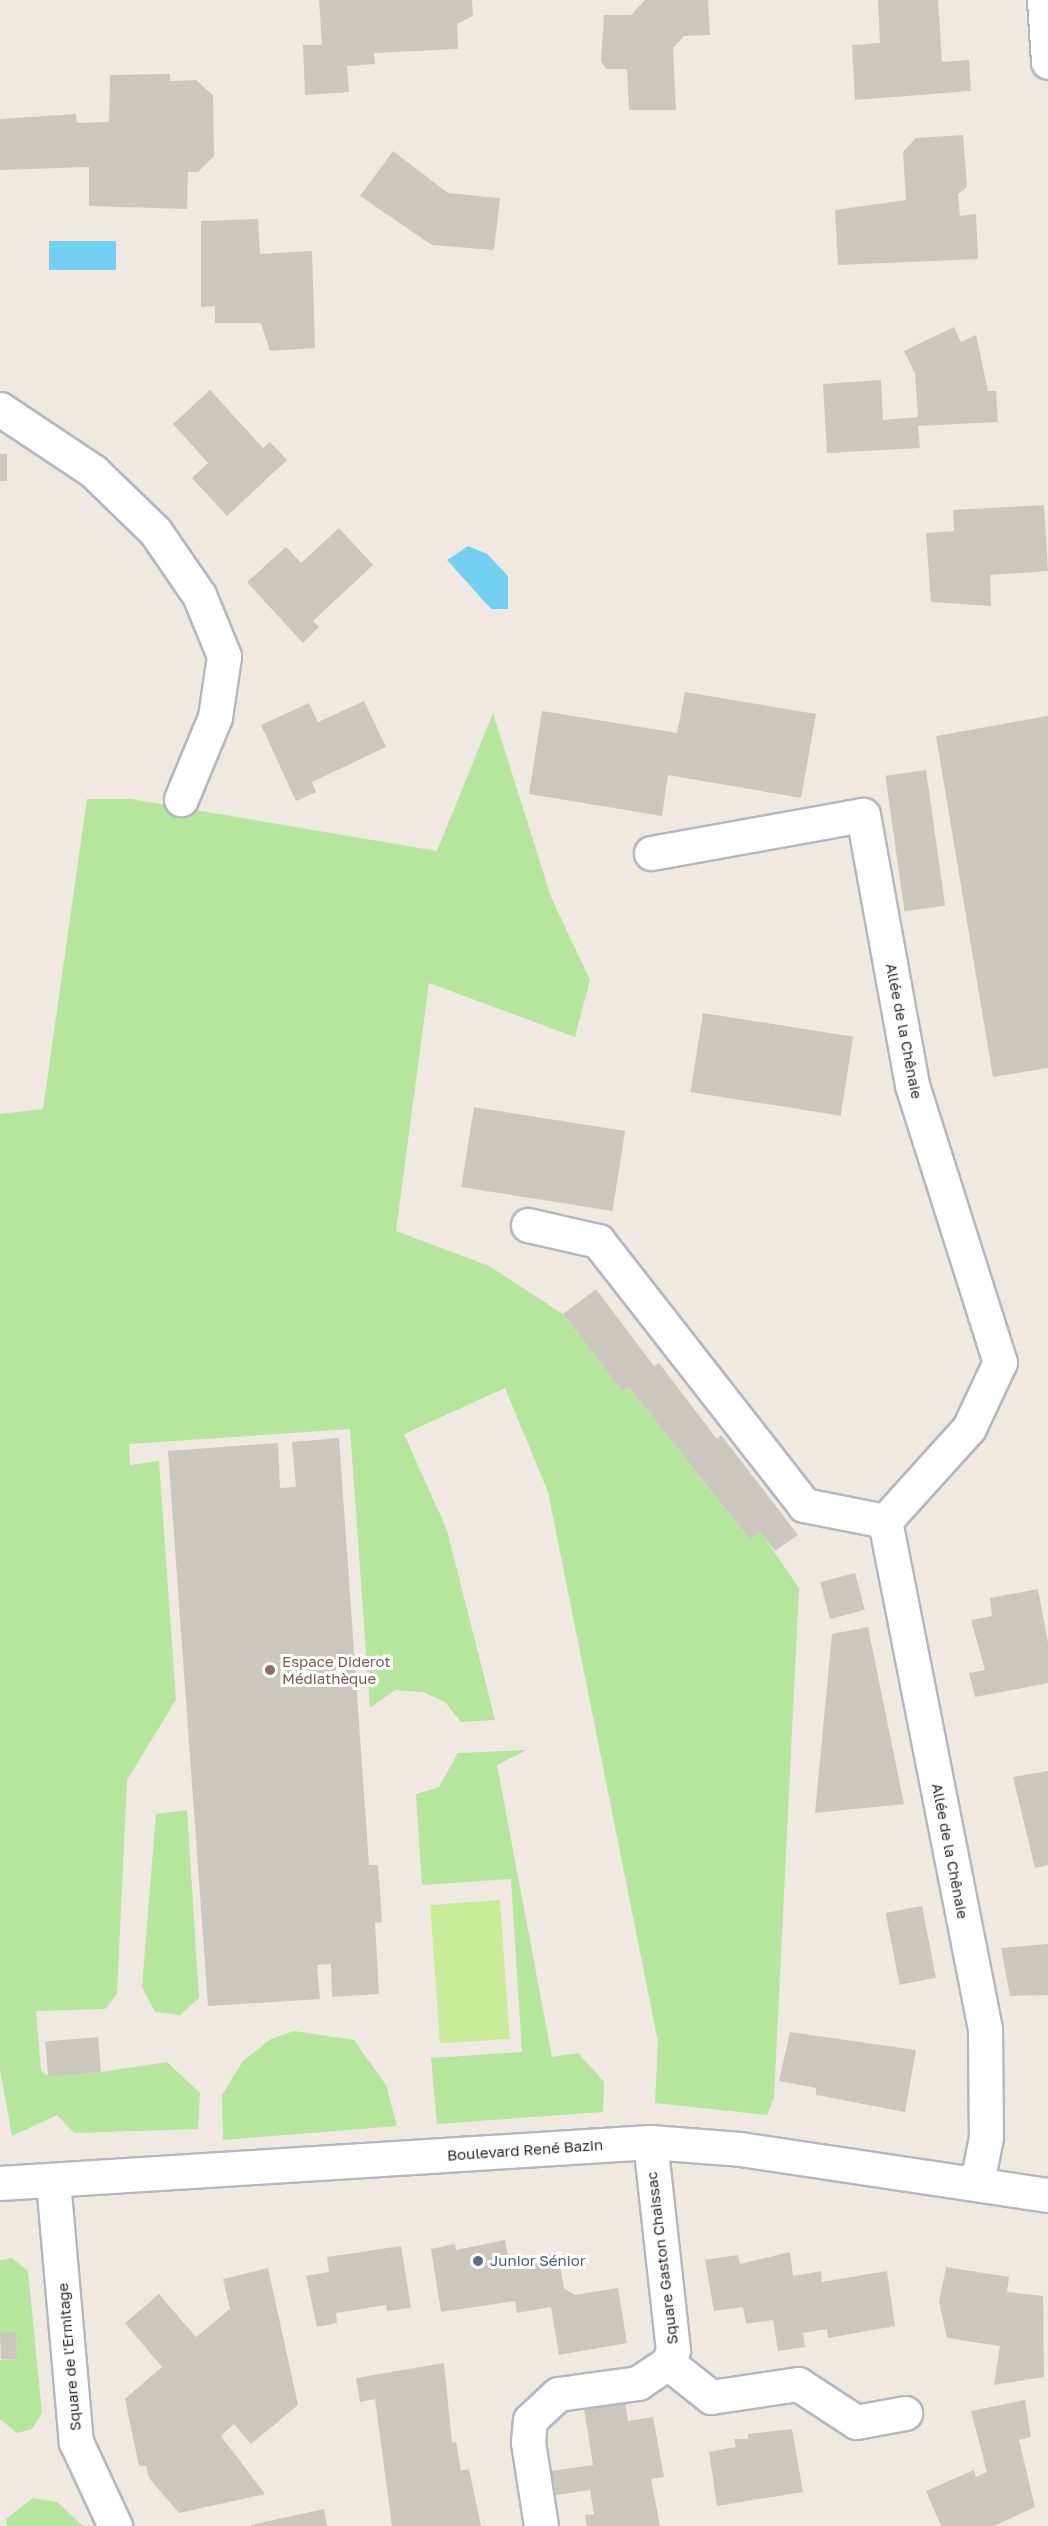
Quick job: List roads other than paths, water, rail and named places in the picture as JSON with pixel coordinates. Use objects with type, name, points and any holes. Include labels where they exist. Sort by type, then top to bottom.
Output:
[{"type":"street","points":[[1044,0],[1048,62]]},
{"type":"street","points":[[0,409],[101,479],[155,531],[200,595],[224,656],[215,717],[180,799]]},
{"type":"street","name":"Allée de la Chênaie","points":[[651,853],[863,815],[912,1085],[1000,1362],[969,1428],[885,1521],[985,2029],[986,2137],[976,2183]]},
{"type":"street","points":[[528,1226],[598,1241],[804,1505],[885,1521]]},
{"type":"street","name":"Boulevard René Bazin","points":[[0,2183],[650,2142],[976,2183],[1048,2195]]},
{"type":"street","name":"Square Gaston Chaissac","points":[[541,2526],[528,2442],[530,2420],[558,2394],[638,2383],[668,2363],[673,2335],[650,2142]]},
{"type":"street","name":"Square de l'Ermitage","points":[[53,2181],[76,2442],[115,2526]]},
{"type":"street","points":[[668,2363],[711,2397],[798,2384],[856,2422],[905,2413]]},
{"type":"water","points":[[49,241],[116,241],[116,270],[49,270]]},
{"type":"water","points":[[468,546],[487,554],[508,576],[508,609],[491,609],[447,560]]},
{"type":"place","name":"Espace Diderot Médiathèque","points":[[270,1670]]},
{"type":"place","name":"Junior Sénior","points":[[478,2261]]}]
